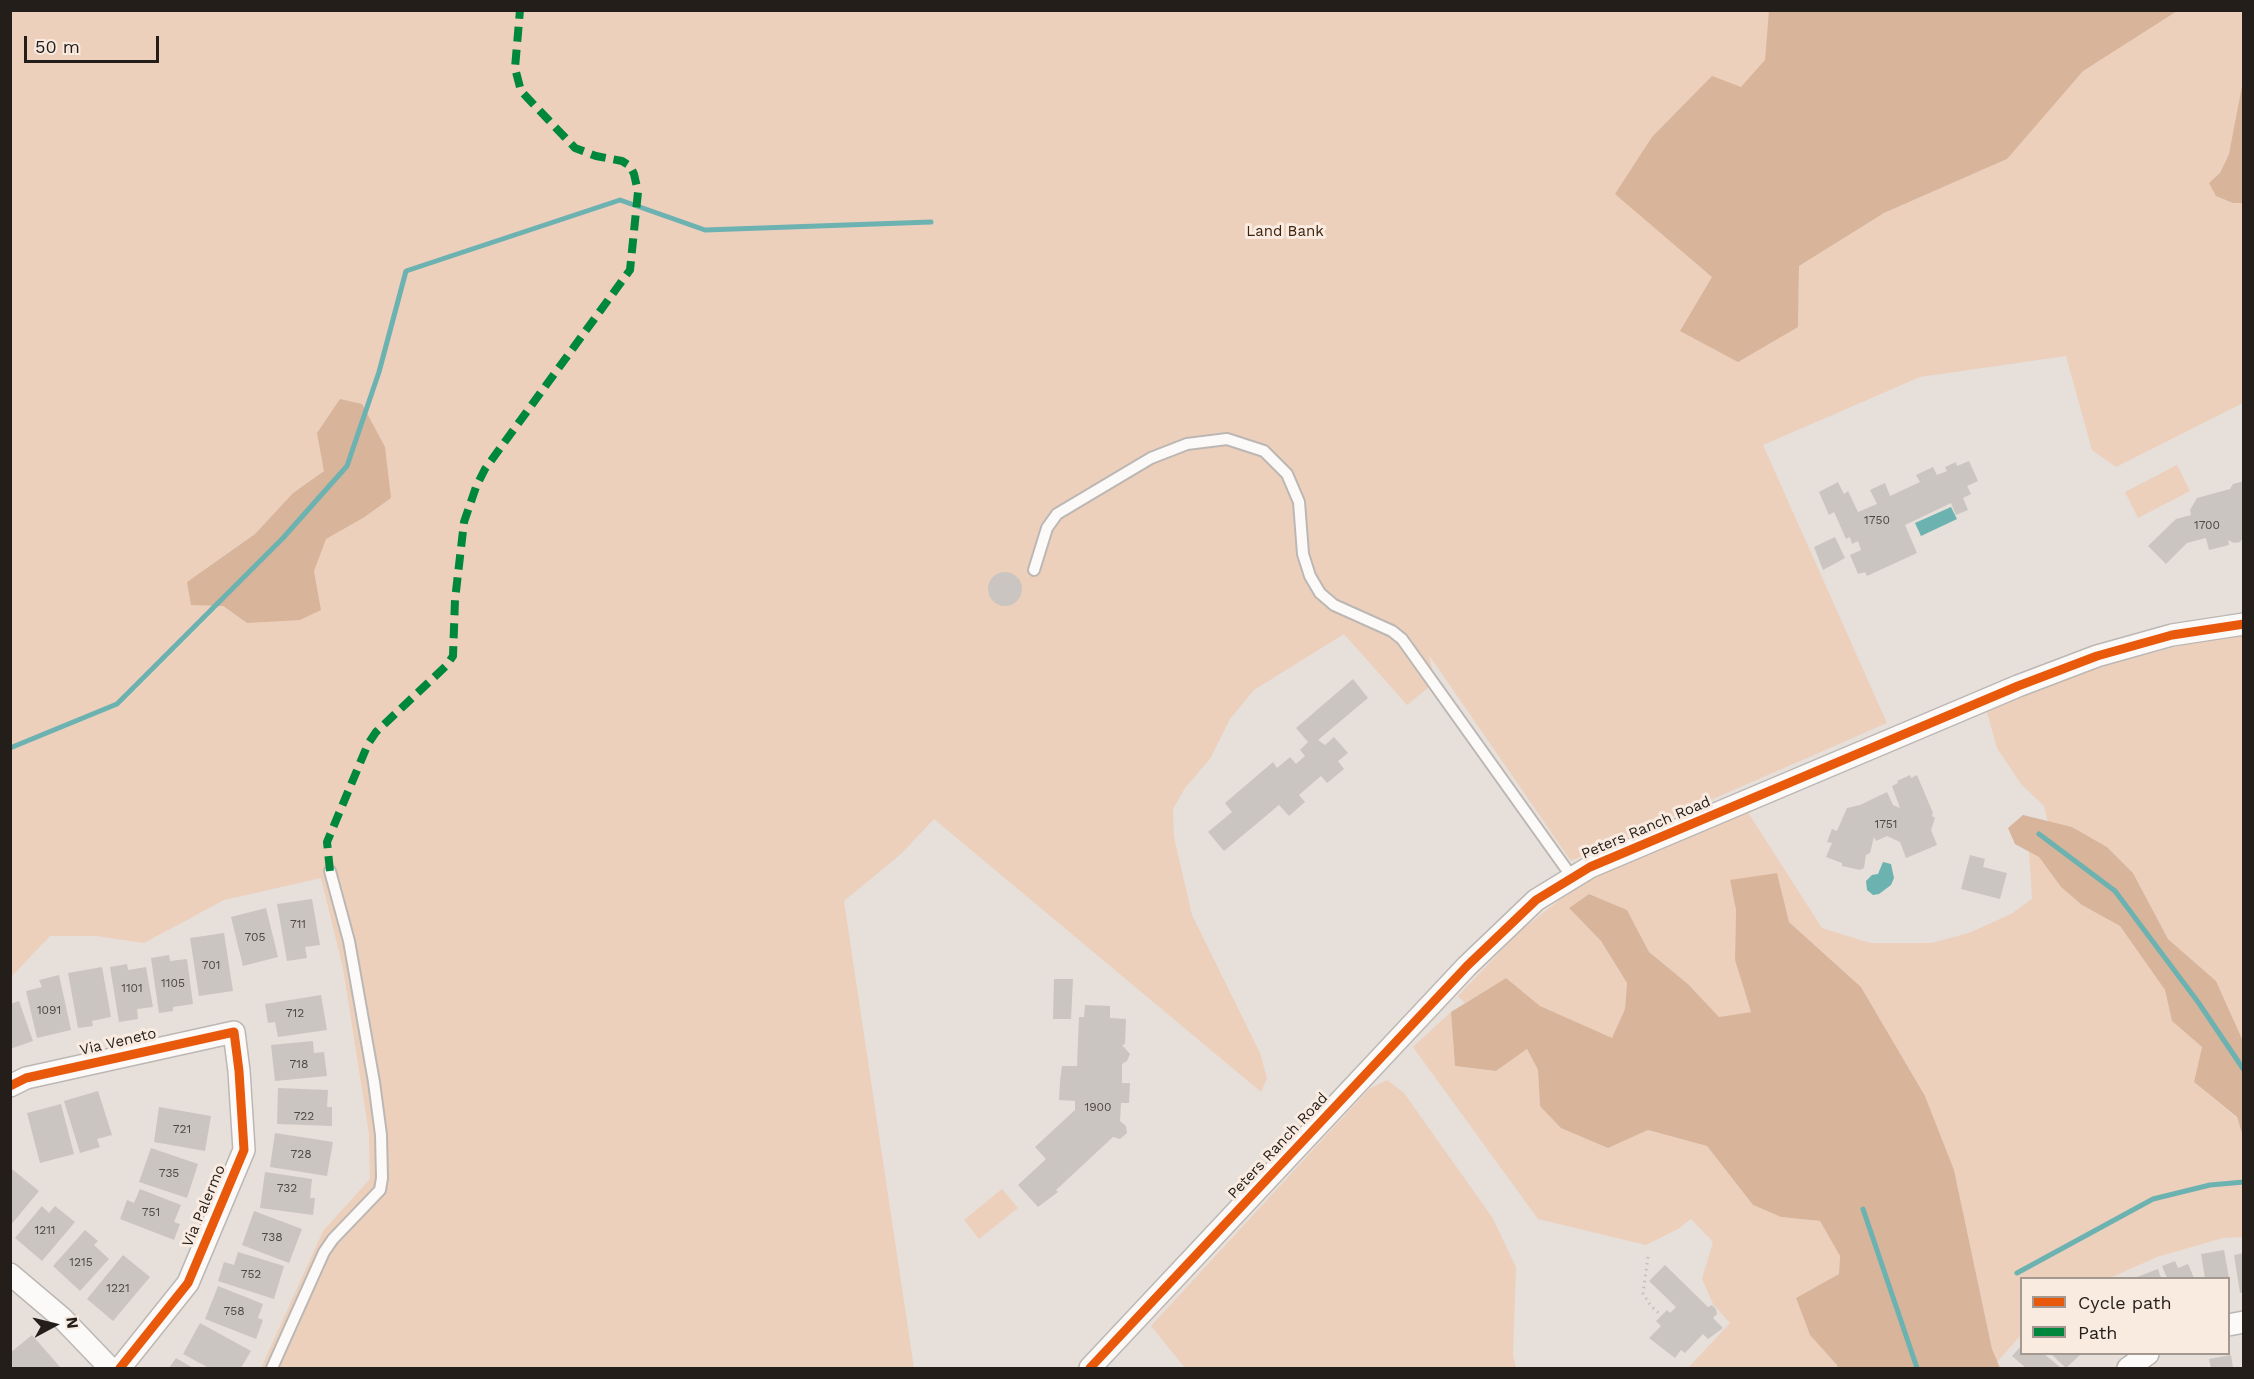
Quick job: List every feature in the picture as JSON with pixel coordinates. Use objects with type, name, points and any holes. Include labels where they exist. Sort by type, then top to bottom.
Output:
[{"type":"street","name":"Peters Ranch Road","points":[[1090,1368],[1467,966],[1536,900],[1590,867],[2018,686],[2087,660],[2172,635],[2244,624]]},
{"type":"street","name":"Via Veneto","points":[[10,1086],[26,1078],[234,1032]]},
{"type":"street","name":"Via Palermo","points":[[120,1368],[188,1283],[244,1150],[234,1032]]},
{"type":"street","points":[[10,1274],[62,1318],[110,1368]]},
{"type":"street","points":[[2128,1368],[2145,1355]]},
{"type":"lane","points":[[1034,570],[1047,528],[1057,514],[1151,458],[1187,444],[1227,439],[1264,451],[1287,474],[1299,502],[1303,554],[1310,576],[1320,593],[1334,605],[1392,631],[1402,639],[1435,682],[1572,878]]},
{"type":"lane","points":[[272,1368],[324,1252],[333,1239],[380,1190],[382,1178],[381,1135],[374,1082],[349,941],[330,871]]},
{"type":"path","points":[[1648,1257],[1643,1293],[1650,1305],[1661,1315]]},
{"type":"green space","name":"Land Bank","points":[[11,11],[2243,11],[2243,94],[2229,154],[2220,173],[2233,203],[2243,203],[2243,403],[2116,467],[2092,450],[2066,356],[1920,377],[1763,445],[1887,723],[1571,861],[1429,655],[1435,682],[1407,705],[1344,634],[1254,690],[1230,719],[1210,759],[1185,788],[1173,809],[1174,837],[1192,915],[1260,1053],[1267,1078],[1261,1092],[934,819],[901,854],[844,901],[914,1368],[261,1368],[323,1231],[370,1179],[369,1134],[343,968],[321,878],[224,900],[144,943],[96,936],[50,936],[11,977]],"holes":[[[2007,159],[1884,213],[1799,266],[1798,327],[1680,331],[1713,277]],[[324,471],[363,518],[326,539],[314,571],[321,610],[247,623],[187,582],[255,534],[293,493]]]},
{"type":"green space","points":[[2177,465],[2190,491],[2138,518],[2125,492]]},
{"type":"green space","points":[[2243,632],[2243,1041],[2216,981],[2168,939],[2133,873],[2107,847],[2072,827],[2048,822],[2044,806],[2021,784],[1997,748],[1987,712],[2050,684],[2096,668],[2201,640]]},
{"type":"green space","points":[[1747,811],[1822,928],[1870,943],[1931,943],[1969,933],[2011,914],[2032,899],[2029,851],[2039,857],[2061,887],[2082,905],[2120,926],[2165,990],[2172,1021],[2202,1047],[2194,1082],[2237,1118],[2243,1137],[2243,1237],[2223,1238],[2157,1257],[2112,1277],[2020,1277],[2020,1336],[1997,1362],[1992,1349],[1954,1170],[1925,1096],[1861,987],[1788,921],[1777,873],[1730,881],[1736,910],[1735,960],[1751,1012],[1719,1017],[1688,984],[1649,952],[1627,910],[1589,894],[1569,908],[1601,941],[1627,983],[1625,1009],[1612,1039],[1540,1006],[1506,978],[1465,1003],[1458,996],[1519,932],[1581,883],[1676,839]]},
{"type":"green space","points":[[1451,1012],[1455,1066],[1496,1071],[1527,1049],[1538,1070],[1540,1106],[1608,1148],[1648,1130],[1707,1146],[1753,1205],[1781,1217],[1820,1221],[1840,1256],[1839,1274],[1796,1298],[1810,1335],[1839,1366],[1835,1368],[1688,1368],[1730,1323],[1713,1304],[1702,1279],[1713,1242],[1691,1219],[1678,1229],[1646,1245],[1538,1219],[1413,1047]]},
{"type":"green space","points":[[1387,1080],[1404,1093],[1492,1217],[1516,1267],[1513,1355],[1516,1368],[1185,1368],[1151,1326],[1369,1089]]},
{"type":"green space","points":[[1002,1189],[1018,1208],[979,1239],[964,1220]]},
{"type":"shaded area","points":[[1769,10],[2177,11],[2083,71],[2007,159],[1884,213],[1799,266],[1798,327],[1738,362],[1680,331],[1712,277],[1615,194],[1652,137],[1712,76],[1741,87],[1765,60]]},
{"type":"shaded area","points":[[2243,81],[2243,203],[2233,203],[2216,196],[2209,183],[2220,173],[2229,154]]},
{"type":"shaded area","points":[[340,399],[362,404],[385,447],[391,498],[363,518],[326,539],[314,571],[321,610],[300,620],[247,623],[223,606],[191,605],[187,582],[255,534],[293,493],[324,471],[317,433]]},
{"type":"shaded area","points":[[2023,815],[2072,827],[2107,847],[2133,873],[2168,939],[2216,981],[2243,1041],[2243,1137],[2237,1117],[2194,1082],[2202,1047],[2172,1021],[2165,990],[2120,926],[2082,905],[2061,887],[2039,857],[2015,844],[2008,828]]},
{"type":"shaded area","points":[[1777,873],[1789,922],[1861,987],[1925,1096],[1954,1170],[1992,1349],[2000,1368],[1835,1368],[1838,1366],[1810,1335],[1796,1298],[1839,1274],[1840,1256],[1820,1221],[1781,1217],[1753,1205],[1707,1146],[1648,1130],[1608,1148],[1561,1128],[1540,1106],[1538,1070],[1527,1049],[1496,1071],[1455,1066],[1451,1012],[1506,978],[1540,1006],[1612,1038],[1625,1009],[1627,983],[1601,941],[1569,908],[1589,894],[1627,910],[1649,952],[1688,984],[1719,1017],[1751,1012],[1735,960],[1736,910],[1730,880]]},
{"type":"water","points":[[1951,507],[1957,519],[1921,536],[1915,523]]},
{"type":"water","points":[[1883,862],[1891,864],[1894,878],[1891,885],[1879,894],[1873,895],[1867,890],[1866,881],[1872,875],[1878,874]]},
{"type":"building","points":[[1969,461],[1978,481],[1967,486],[1971,494],[1963,498],[1968,510],[1956,515],[1951,503],[1905,525],[1917,553],[1867,576],[1865,572],[1858,574],[1850,555],[1861,550],[1858,541],[1852,544],[1850,537],[1846,539],[1834,512],[1829,515],[1819,492],[1838,482],[1844,494],[1848,491],[1858,512],[1877,504],[1870,490],[1885,483],[1890,496],[1920,482],[1916,475],[1933,467],[1937,475],[1947,471],[1945,467],[1956,462],[1957,466]]},
{"type":"building","points":[[2244,481],[2244,536],[2240,542],[2234,543],[2228,540],[2229,545],[2209,550],[2206,538],[2187,543],[2166,564],[2148,546],[2176,519],[2191,515],[2190,510],[2197,498],[2230,489],[2233,484]]},
{"type":"building","points":[[1835,537],[1845,558],[1823,570],[1814,547]]},
{"type":"building","points":[[1005,572],[1017,577],[1022,589],[1017,601],[1005,606],[993,601],[988,589],[993,577]]},
{"type":"building","points":[[1353,679],[1368,698],[1318,740],[1325,745],[1334,737],[1348,753],[1338,761],[1344,769],[1327,783],[1321,776],[1299,795],[1305,802],[1289,816],[1279,805],[1224,851],[1208,832],[1232,812],[1225,803],[1273,762],[1277,768],[1290,757],[1296,764],[1305,756],[1300,750],[1308,742],[1296,728]]},
{"type":"building","points":[[1910,775],[1911,778],[1917,775],[1933,813],[1932,816],[1935,818],[1931,830],[1937,845],[1906,858],[1900,842],[1887,836],[1876,841],[1874,837],[1870,853],[1866,855],[1864,868],[1860,870],[1842,866],[1842,863],[1826,857],[1832,843],[1827,842],[1832,829],[1837,831],[1847,808],[1860,805],[1887,792],[1893,805],[1900,808],[1892,786]]},
{"type":"building","points":[[1970,855],[1985,859],[1983,867],[2007,873],[2000,899],[1961,889]]},
{"type":"building","points":[[312,899],[320,945],[305,947],[307,958],[287,961],[277,904]]},
{"type":"building","points":[[266,908],[278,957],[243,966],[231,917]]},
{"type":"building","points":[[224,933],[233,991],[199,996],[190,938]]},
{"type":"building","points":[[169,955],[170,961],[187,959],[193,1004],[173,1007],[173,1011],[159,1013],[151,958]]},
{"type":"building","points":[[127,964],[128,970],[146,967],[153,1007],[137,1009],[138,1019],[119,1022],[110,967]]},
{"type":"building","points":[[102,967],[111,1017],[92,1021],[93,1026],[78,1028],[68,973]]},
{"type":"building","points":[[59,975],[71,1030],[37,1038],[26,991],[42,987],[39,980]]},
{"type":"building","points":[[1054,979],[1073,979],[1071,1019],[1053,1019]]},
{"type":"building","points":[[321,995],[327,1030],[278,1037],[275,1022],[268,1023],[265,1004]]},
{"type":"building","points":[[19,1001],[33,1041],[10,1049],[10,1004]]},
{"type":"building","points":[[1085,1005],[1110,1006],[1110,1018],[1126,1019],[1125,1044],[1122,1045],[1130,1054],[1127,1061],[1122,1064],[1122,1083],[1130,1083],[1129,1103],[1121,1103],[1120,1121],[1126,1126],[1127,1133],[1120,1139],[1113,1137],[1056,1190],[1058,1192],[1038,1207],[1018,1185],[1046,1159],[1035,1147],[1075,1110],[1075,1101],[1059,1100],[1060,1081],[1062,1066],[1077,1066],[1079,1017],[1084,1017]]},
{"type":"building","points":[[313,1041],[314,1053],[324,1052],[327,1076],[275,1081],[271,1045]]},
{"type":"building","points":[[278,1088],[328,1090],[327,1107],[332,1107],[332,1126],[277,1124]]},
{"type":"building","points":[[98,1091],[112,1135],[97,1139],[100,1147],[80,1153],[64,1101]]},
{"type":"building","points":[[61,1104],[74,1154],[40,1163],[27,1113]]},
{"type":"building","points":[[159,1107],[211,1116],[205,1151],[154,1142]]},
{"type":"building","points":[[275,1133],[333,1142],[327,1176],[270,1167]]},
{"type":"building","points":[[151,1148],[198,1164],[187,1198],[139,1182]]},
{"type":"building","points":[[12,1169],[39,1191],[10,1226],[10,1171]]},
{"type":"building","points":[[265,1172],[312,1179],[310,1198],[315,1198],[313,1215],[260,1208]]},
{"type":"building","points":[[140,1189],[181,1205],[174,1222],[180,1224],[174,1240],[120,1219],[127,1200],[134,1203]]},
{"type":"building","points":[[42,1206],[49,1213],[55,1206],[75,1222],[42,1261],[15,1238]]},
{"type":"building","points":[[254,1211],[302,1229],[289,1263],[242,1245]]},
{"type":"building","points":[[85,1230],[98,1241],[94,1245],[109,1259],[80,1291],[53,1266]]},
{"type":"building","points":[[2224,1250],[2229,1277],[2205,1277],[2201,1254]]},
{"type":"building","points":[[238,1252],[284,1266],[274,1299],[218,1281],[224,1262],[234,1265]]},
{"type":"building","points":[[2244,1253],[2244,1292],[2240,1293],[2234,1255]]},
{"type":"building","points":[[123,1255],[150,1277],[113,1321],[87,1299]]},
{"type":"building","points":[[2175,1261],[2178,1268],[2188,1264],[2194,1277],[2167,1277],[2162,1266]]},
{"type":"building","points":[[1665,1265],[1708,1307],[1712,1305],[1716,1309],[1717,1314],[1713,1318],[1723,1328],[1708,1339],[1703,1334],[1685,1353],[1681,1350],[1675,1358],[1649,1338],[1661,1326],[1656,1321],[1667,1310],[1670,1313],[1676,1307],[1649,1281]]},
{"type":"building","points":[[2158,1269],[2161,1277],[2137,1277]]},
{"type":"building","points":[[218,1286],[263,1304],[258,1318],[263,1320],[256,1339],[205,1319]]},
{"type":"building","points":[[200,1323],[251,1351],[241,1368],[209,1368],[183,1354]]},
{"type":"building","points":[[32,1335],[61,1368],[14,1368],[10,1364],[10,1353]]},
{"type":"building","points":[[2020,1347],[2020,1355],[2045,1355],[2061,1368],[2026,1368],[2012,1356]]},
{"type":"building","points":[[2052,1355],[2080,1355],[2066,1368]]},
{"type":"building","points":[[2231,1355],[2233,1368],[2211,1368],[2209,1359]]},
{"type":"building","points":[[176,1358],[193,1368],[169,1368]]},
{"type":"waterway","points":[[10,748],[117,704],[283,538],[347,466],[379,372],[406,271],[620,200],[705,230],[931,222]]},
{"type":"waterway","points":[[2039,834],[2115,891],[2198,1002],[2244,1070]]},
{"type":"waterway","points":[[2017,1273],[2153,1199],[2210,1185],[2244,1182]]},
{"type":"waterway","points":[[1863,1209],[1917,1368]]},
{"type":"marked path","points":[[330,871],[327,842],[368,744],[376,732],[446,666],[453,656],[455,600],[464,522],[476,487],[485,469],[630,270],[638,192],[634,174],[630,166],[622,161],[596,156],[575,148],[521,91],[515,68],[520,10]]},
{"type":"cycle path","points":[[1090,1368],[1467,966],[1536,900],[1590,867],[2018,686],[2097,656],[2172,635],[2244,624]]},
{"type":"cycle path","points":[[10,1086],[26,1078],[234,1032],[244,1150],[188,1283],[120,1368]]}]
